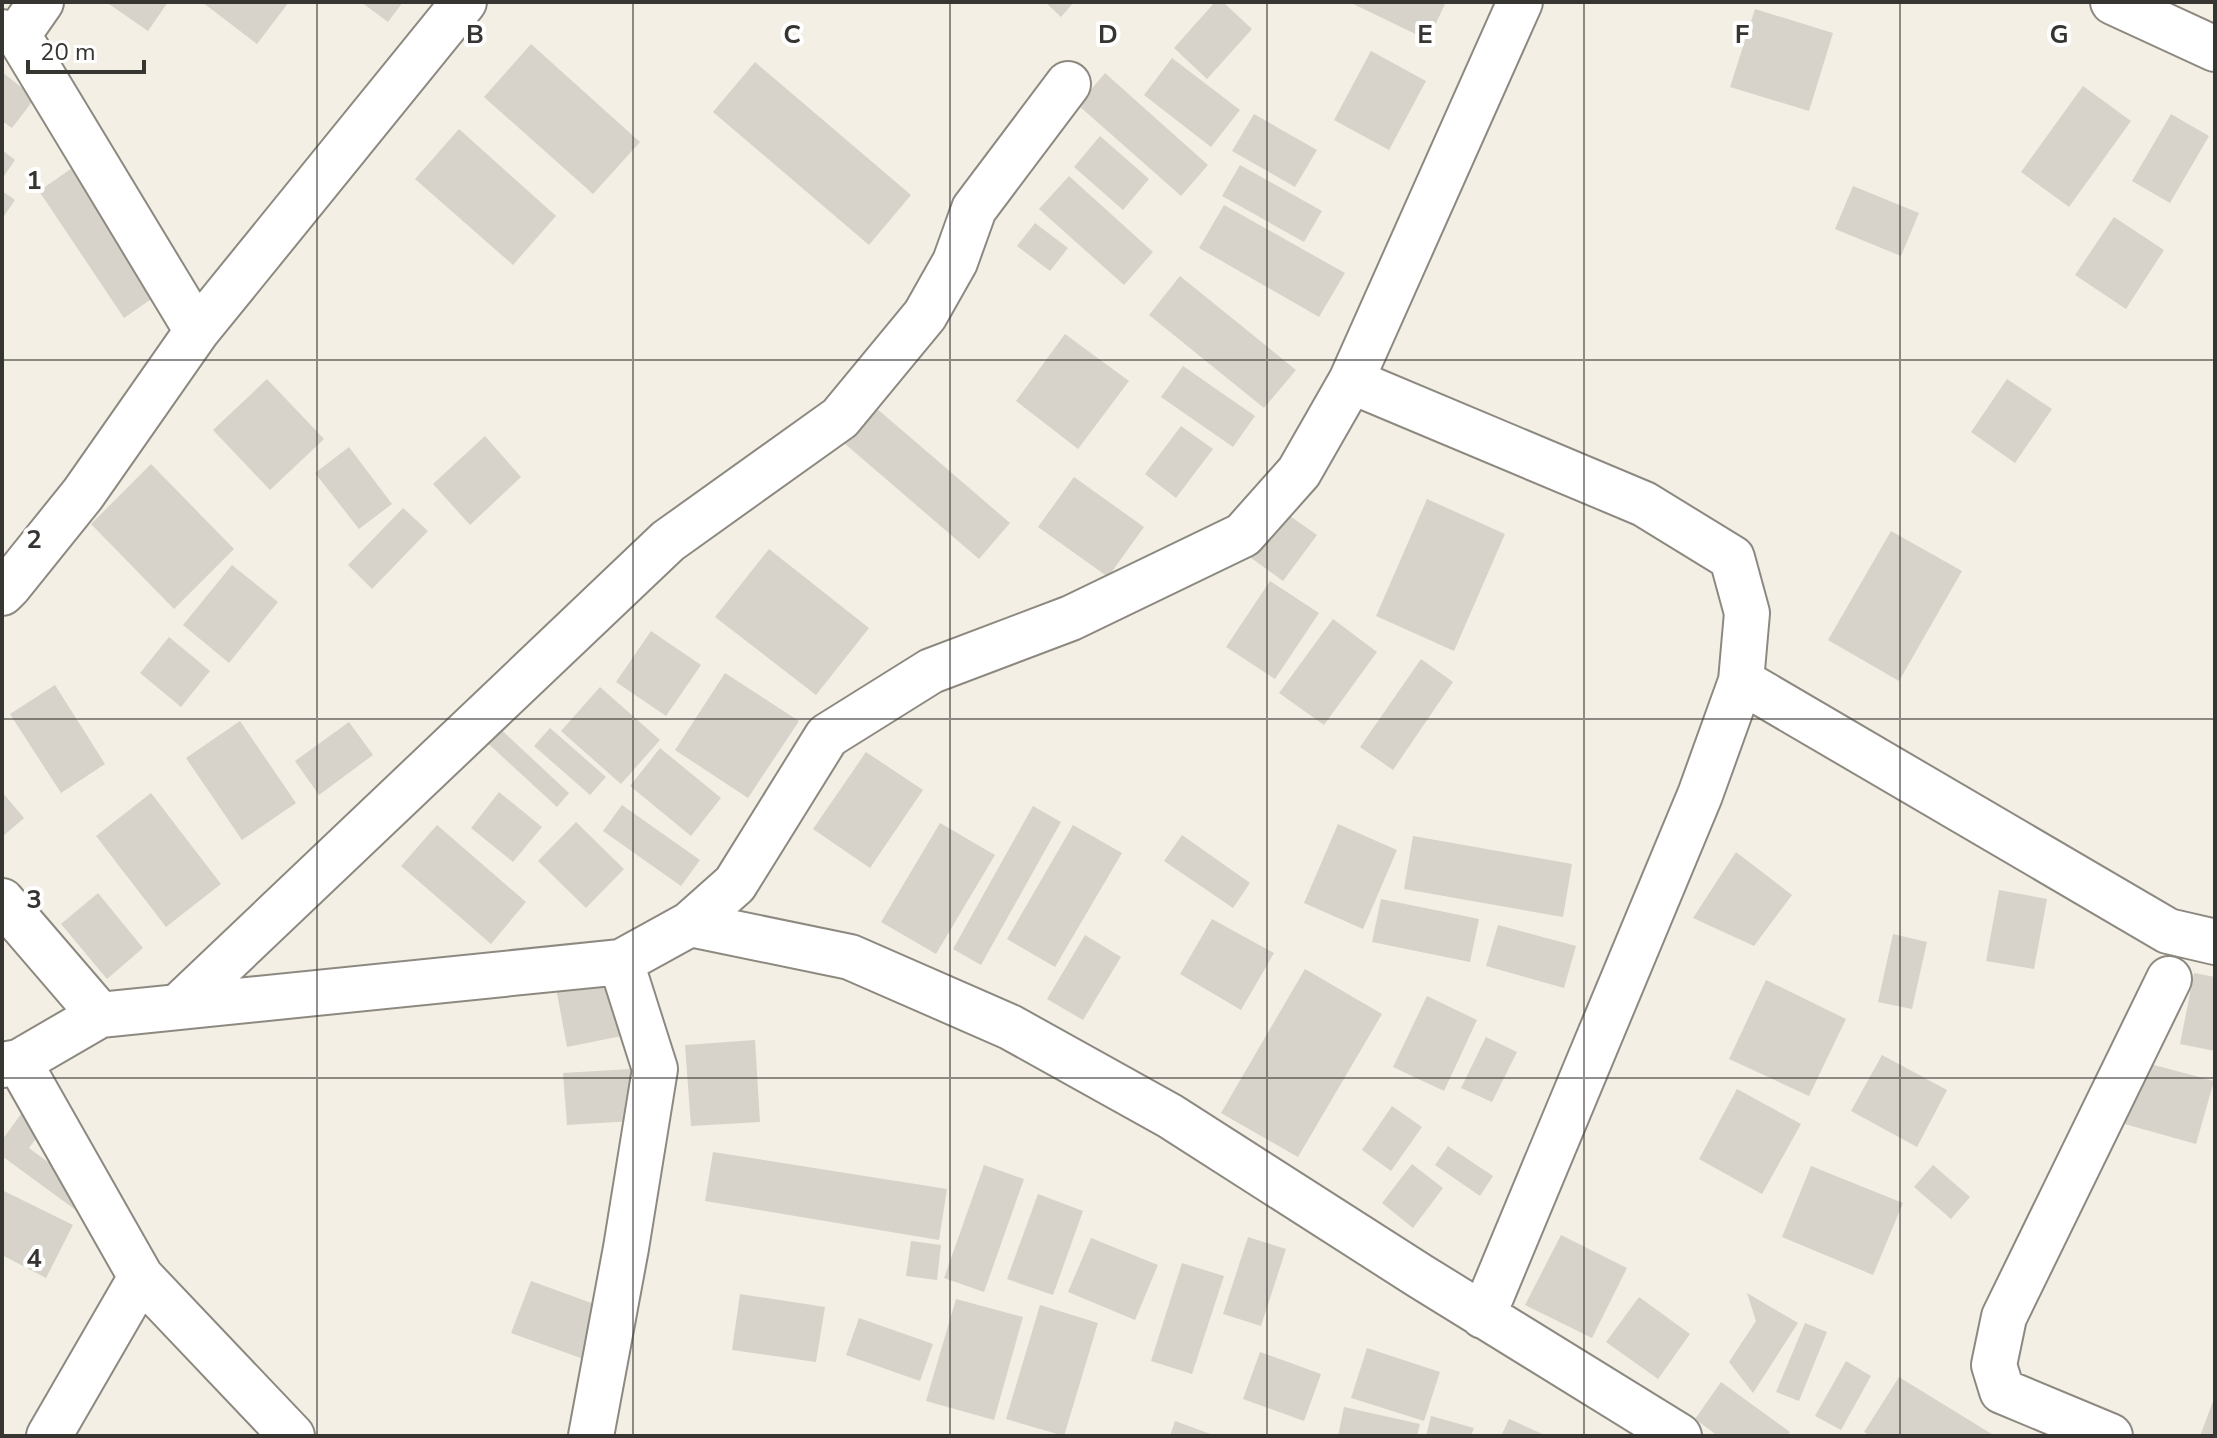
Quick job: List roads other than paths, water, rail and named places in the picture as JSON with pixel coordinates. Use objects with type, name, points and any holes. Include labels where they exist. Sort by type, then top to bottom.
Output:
[{"type":"street","points":[[2,593],[83,494],[197,331],[464,2]]},
{"type":"street","points":[[292,1436],[141,1277],[11,1064],[100,1015],[621,962],[690,924],[735,884],[827,736],[931,671],[1071,618],[1243,535],[1299,472],[1351,381],[1520,2]]},
{"type":"street","points":[[2113,2],[2215,49]]},
{"type":"street","points":[[20,23],[197,331]]},
{"type":"street","points":[[178,1007],[668,541],[840,418],[925,315],[955,262],[974,209],[1068,84]]},
{"type":"street","points":[[1351,381],[1644,504],[1732,558],[1747,613],[1741,681],[1700,795],[1483,1316]]},
{"type":"street","points":[[1741,681],[2168,931],[2215,942]]},
{"type":"street","points":[[2,901],[100,1015]]},
{"type":"street","points":[[690,924],[850,957],[1010,1027],[1170,1116],[1483,1316],[1679,1436]]},
{"type":"street","points":[[591,1436],[655,1069],[621,962]]},
{"type":"street","points":[[2110,1436],[2002,1391],[1994,1365],[2004,1317],[2169,979]]},
{"type":"street","points":[[49,1436],[141,1277]]}]
